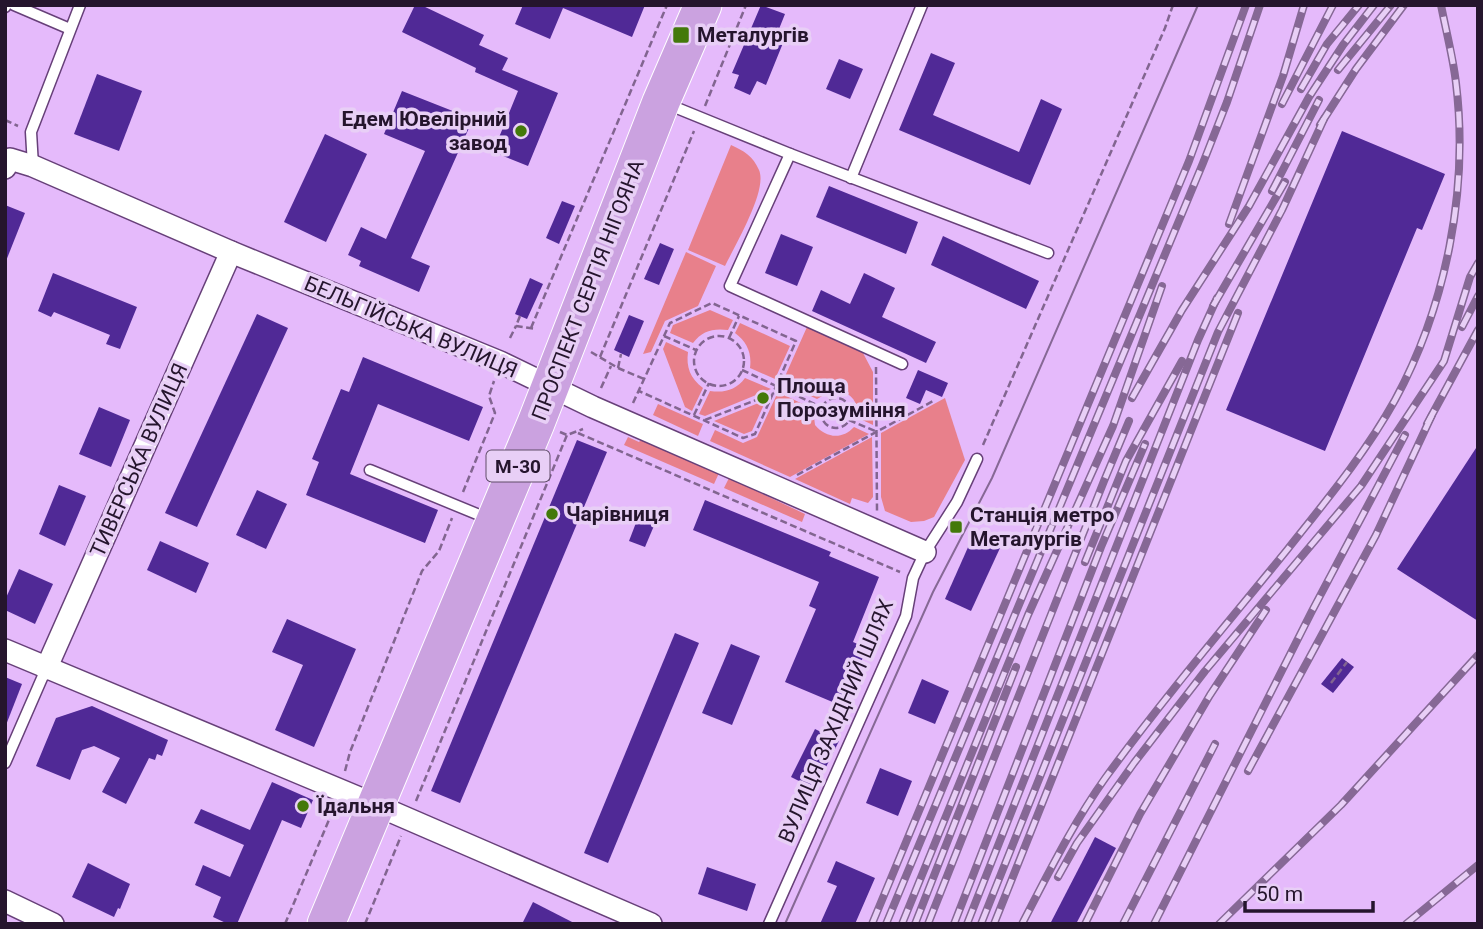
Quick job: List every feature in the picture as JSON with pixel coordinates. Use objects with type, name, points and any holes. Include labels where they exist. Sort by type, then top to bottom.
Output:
[{"type":"highway","name":"ПРОСПЕКТ СЕРГІЯ НІГОЯНА","points":[[326,924],[392,812],[495,521],[703,5]]},
{"type":"street","name":"БЕЛЬГІЙСЬКА ВУЛИЦЯ","points":[[8,163],[33,166],[231,252],[500,362],[925,552]]},
{"type":"street","name":"ТИВЕРСЬКА ВУЛИЦЯ","points":[[47,669],[231,252]]},
{"type":"street","points":[[5,650],[651,924]]},
{"type":"street","points":[[5,901],[52,924]]},
{"type":"lane","points":[[14,5],[70,29]]},
{"type":"lane","points":[[33,166],[31,132],[79,5]]},
{"type":"lane","points":[[851,178],[922,5]]},
{"type":"lane","points":[[662,102],[1048,253]]},
{"type":"lane","points":[[790,154],[730,286],[902,364]]},
{"type":"lane","name":"ВУЛИЦЯ ЗАХІДНИЙ ШЛЯХ","points":[[769,924],[906,616],[913,578],[925,552],[957,502],[976,459]]},
{"type":"lane","points":[[370,470],[495,521]]},
{"type":"lane","points":[[5,763],[47,669]]},
{"type":"path","points":[[531,328],[667,5]]},
{"type":"path","points":[[600,357],[746,5]]},
{"type":"path","points":[[976,459],[1166,28],[1173,5]]},
{"type":"path","points":[[625,420],[670,323],[712,303],[796,341],[755,434],[743,438],[639,391]]},
{"type":"path","points":[[510,338],[520,316]]},
{"type":"path","points":[[729,338],[739,316]]},
{"type":"path","points":[[516,326],[536,328]]},
{"type":"path","points":[[664,335],[696,350]]},
{"type":"path","points":[[708,338],[729,338],[742,351],[744,358],[741,370],[735,380],[728,384],[719,386],[709,383],[698,374],[695,367],[696,350],[708,338]]},
{"type":"path","points":[[592,352],[611,365],[644,379]]},
{"type":"path","points":[[872,559],[877,432],[876,353]]},
{"type":"path","points":[[618,368],[621,354]]},
{"type":"path","points":[[598,395],[611,365]]},
{"type":"path","points":[[741,370],[822,407]]},
{"type":"path","points":[[285,924],[341,791],[350,752],[422,571],[439,551],[495,413],[489,396],[496,375]]},
{"type":"path","points":[[694,416],[709,383]]},
{"type":"path","points":[[704,421],[774,393]]},
{"type":"path","points":[[834,398],[844,401],[850,409],[849,420],[843,426],[829,427],[821,416],[822,407],[834,398]]},
{"type":"path","points":[[775,487],[936,400]]},
{"type":"path","points":[[849,420],[877,432]]},
{"type":"path","points":[[556,431],[567,436],[583,429]]},
{"type":"path","points":[[578,433],[913,578]]},
{"type":"path","points":[[365,924],[392,812],[567,436]]},
{"type":"path","points":[[1331,683],[1347,662]]},
{"type":"shaded area","points":[[731,145],[751,158],[757,165],[761,179],[755,204],[725,266],[688,250]]},
{"type":"shaded area","points":[[686,252],[716,266],[698,306],[665,321],[651,352],[643,354]]},
{"type":"shaded area","points":[[710,310],[733,320],[728,330],[708,331],[693,343],[670,333],[673,325]]},
{"type":"shaded area","points":[[740,323],[790,346],[775,379],[750,368],[748,348],[735,333]]},
{"type":"shaded area","points":[[807,327],[863,353],[873,372],[873,425],[858,418],[855,402],[844,392],[833,390],[817,399],[782,383]]},
{"type":"shaded area","points":[[666,342],[688,352],[690,372],[703,388],[692,411],[685,407],[663,349]]},
{"type":"shaded area","points":[[745,378],[771,389],[705,416],[699,414],[710,391],[730,390]]},
{"type":"shaded area","points":[[778,392],[813,409],[815,425],[824,433],[839,436],[854,427],[869,434],[790,477],[710,441],[715,430],[743,443],[757,437]]},
{"type":"shaded area","points":[[945,398],[965,460],[934,517],[911,522],[885,511],[881,497],[881,433]]},
{"type":"shaded area","points":[[766,400],[752,431],[744,434],[714,421]]},
{"type":"shaded area","points":[[658,404],[703,424],[698,436],[653,415]]},
{"type":"shaded area","points":[[628,437],[639,442],[643,438],[719,473],[714,484],[624,445]]},
{"type":"shaded area","points":[[872,437],[873,497],[868,503],[852,498],[850,504],[795,479]]},
{"type":"shaded area","points":[[729,478],[805,514],[802,522],[724,488]]},
{"type":"building","points":[[415,5],[421,5],[484,35],[479,45],[508,58],[502,70],[558,93],[528,166],[493,152],[518,91],[475,72],[476,68],[402,32]]},
{"type":"building","points":[[523,5],[645,5],[632,37],[563,8],[550,39],[515,24]]},
{"type":"building","points":[[761,5],[785,14],[775,39],[783,43],[766,85],[757,81],[750,95],[734,88],[739,75],[732,73]]},
{"type":"building","points":[[931,53],[955,63],[933,115],[1019,152],[1041,99],[1062,109],[1030,185],[899,130]]},
{"type":"building","points":[[839,59],[863,69],[850,99],[826,89]]},
{"type":"building","points":[[97,74],[142,91],[119,151],[74,134]]},
{"type":"building","points":[[402,91],[473,119],[411,258],[430,266],[419,292],[359,266],[361,261],[348,255],[361,227],[386,239],[425,151],[384,134]]},
{"type":"building","points":[[1342,131],[1445,174],[1422,230],[1417,228],[1325,451],[1226,410]]},
{"type":"building","points":[[325,134],[367,154],[326,242],[284,222]]},
{"type":"building","points":[[829,186],[918,222],[906,254],[816,217]]},
{"type":"building","points":[[562,201],[575,206],[559,244],[546,238]]},
{"type":"building","points":[[5,205],[25,213],[6,261],[5,261]]},
{"type":"building","points":[[781,234],[813,247],[797,286],[765,273]]},
{"type":"building","points":[[943,236],[1039,281],[1026,309],[931,265]]},
{"type":"building","points":[[660,243],[674,249],[659,285],[644,279]]},
{"type":"building","points":[[53,273],[137,307],[120,349],[106,344],[110,335],[54,312],[51,317],[38,311]]},
{"type":"building","points":[[864,273],[895,288],[882,317],[936,342],[926,363],[812,311],[821,290],[850,304]]},
{"type":"building","points":[[530,278],[543,284],[527,319],[515,314]]},
{"type":"building","points":[[257,314],[288,328],[197,527],[165,513]]},
{"type":"building","points":[[629,315],[644,321],[629,357],[614,350]]},
{"type":"building","points":[[363,357],[483,407],[469,441],[378,404],[350,474],[438,510],[425,543],[306,495],[319,462],[312,459],[341,389],[349,392]]},
{"type":"building","points":[[918,370],[948,383],[942,397],[926,390],[920,404],[906,398]]},
{"type":"building","points":[[99,407],[130,420],[111,467],[79,454]]},
{"type":"building","points":[[577,440],[607,452],[460,803],[431,791]]},
{"type":"building","points":[[1478,445],[1478,621],[1397,569]]},
{"type":"building","points":[[59,485],[86,496],[65,546],[39,534]]},
{"type":"building","points":[[257,490],[287,504],[266,549],[236,535]]},
{"type":"building","points":[[705,500],[831,552],[829,556],[879,577],[853,642],[867,648],[842,706],[785,682],[816,609],[809,606],[819,582],[693,530]]},
{"type":"building","points":[[639,515],[656,521],[645,547],[629,541]]},
{"type":"building","points":[[973,536],[1000,548],[971,611],[945,599]]},
{"type":"building","points":[[160,541],[209,563],[196,593],[147,570]]},
{"type":"building","points":[[19,569],[53,584],[35,624],[5,610],[5,600]]},
{"type":"building","points":[[287,619],[356,649],[314,747],[275,730],[303,665],[272,652]]},
{"type":"building","points":[[675,633],[699,643],[608,863],[584,853]]},
{"type":"building","points":[[731,644],[760,656],[732,725],[702,713]]},
{"type":"building","points":[[1342,658],[1354,667],[1333,693],[1321,684]]},
{"type":"building","points":[[5,677],[22,684],[6,725],[5,725]]},
{"type":"building","points":[[922,679],[949,691],[935,724],[908,713]]},
{"type":"building","points":[[92,706],[168,740],[162,756],[157,754],[155,760],[149,758],[126,804],[102,792],[120,758],[94,746],[82,750],[70,780],[36,766],[56,718]]},
{"type":"building","points":[[815,729],[839,741],[815,789],[791,777]]},
{"type":"building","points":[[880,768],[912,781],[898,816],[866,803]]},
{"type":"building","points":[[272,782],[313,800],[301,828],[282,820],[237,924],[228,924],[213,917],[221,897],[195,885],[203,865],[230,877],[244,845],[194,823],[201,809],[250,830]]},
{"type":"building","points":[[1095,837],[1116,848],[1076,924],[1050,924]]},
{"type":"building","points":[[836,861],[875,878],[855,924],[820,924],[837,886],[827,882]]},
{"type":"building","points":[[88,863],[130,884],[114,917],[72,897]]},
{"type":"building","points":[[707,867],[756,884],[747,911],[698,894]]},
{"type":"building","points":[[533,902],[576,924],[522,924]]},
{"type":"tram line","points":[[785,924],[933,592],[992,478],[1198,5]]},
{"type":"railway","points":[[872,924],[1189,161],[1246,5]]},
{"type":"railway","points":[[886,924],[1203,163],[1260,5]]},
{"type":"railway","points":[[1229,224],[1283,76],[1304,5]]},
{"type":"railway","points":[[1282,104],[1333,5]]},
{"type":"railway","points":[[1301,89],[1327,44],[1359,5]]},
{"type":"railway","points":[[1132,398],[1182,310],[1249,206],[1309,97],[1343,45],[1374,5]]},
{"type":"railway","points":[[1338,70],[1391,5]]},
{"type":"railway","points":[[1320,125],[1356,69],[1404,5]]},
{"type":"railway","points":[[1022,924],[1094,794],[1172,691],[1344,477],[1383,420],[1413,364],[1440,287],[1456,206],[1459,123],[1456,83],[1441,5]]},
{"type":"railway","points":[[1272,191],[1319,100]]},
{"type":"railway","points":[[981,924],[1218,332],[1282,210],[1324,119]]},
{"type":"railway","points":[[1213,306],[1285,182]]},
{"type":"railway","points":[[1058,877],[1077,843],[1134,763],[1205,671],[1361,486],[1444,361],[1470,277],[1478,263]]},
{"type":"railway","points":[[902,924],[1028,615],[1113,426],[1162,286]]},
{"type":"railway","points":[[1462,327],[1478,296]]},
{"type":"railway","points":[[967,924],[1217,298]]},
{"type":"railway","points":[[994,924],[1238,313]]},
{"type":"railway","points":[[1427,424],[1478,330]]},
{"type":"railway","points":[[1085,562],[1126,461],[1182,361]]},
{"type":"railway","points":[[1248,771],[1376,535],[1432,415]]},
{"type":"railway","points":[[928,924],[1129,421]]},
{"type":"railway","points":[[1154,924],[1312,611],[1405,435]]},
{"type":"railway","points":[[954,924],[1101,547],[1145,444]]},
{"type":"railway","points":[[1085,924],[1140,814],[1210,695],[1266,610]]},
{"type":"railway","points":[[1219,924],[1341,805],[1478,655]]},
{"type":"railway","points":[[915,924],[1016,667]]},
{"type":"railway","points":[[1123,924],[1215,744]]},
{"type":"railway","points":[[1406,924],[1478,865]]},
{"type":"place","name":"Металургів","points":[[681,35]]},
{"type":"place","name":"Едем Ювелірний завод","points":[[521,131]]},
{"type":"place","name":"Площа Порозуміння","points":[[763,398]]},
{"type":"place","name":"Чарівниця","points":[[552,514]]},
{"type":"place","name":"Станція метро Металургів","points":[[956,527]]},
{"type":"place","name":"Їдальня","points":[[303,806]]}]
